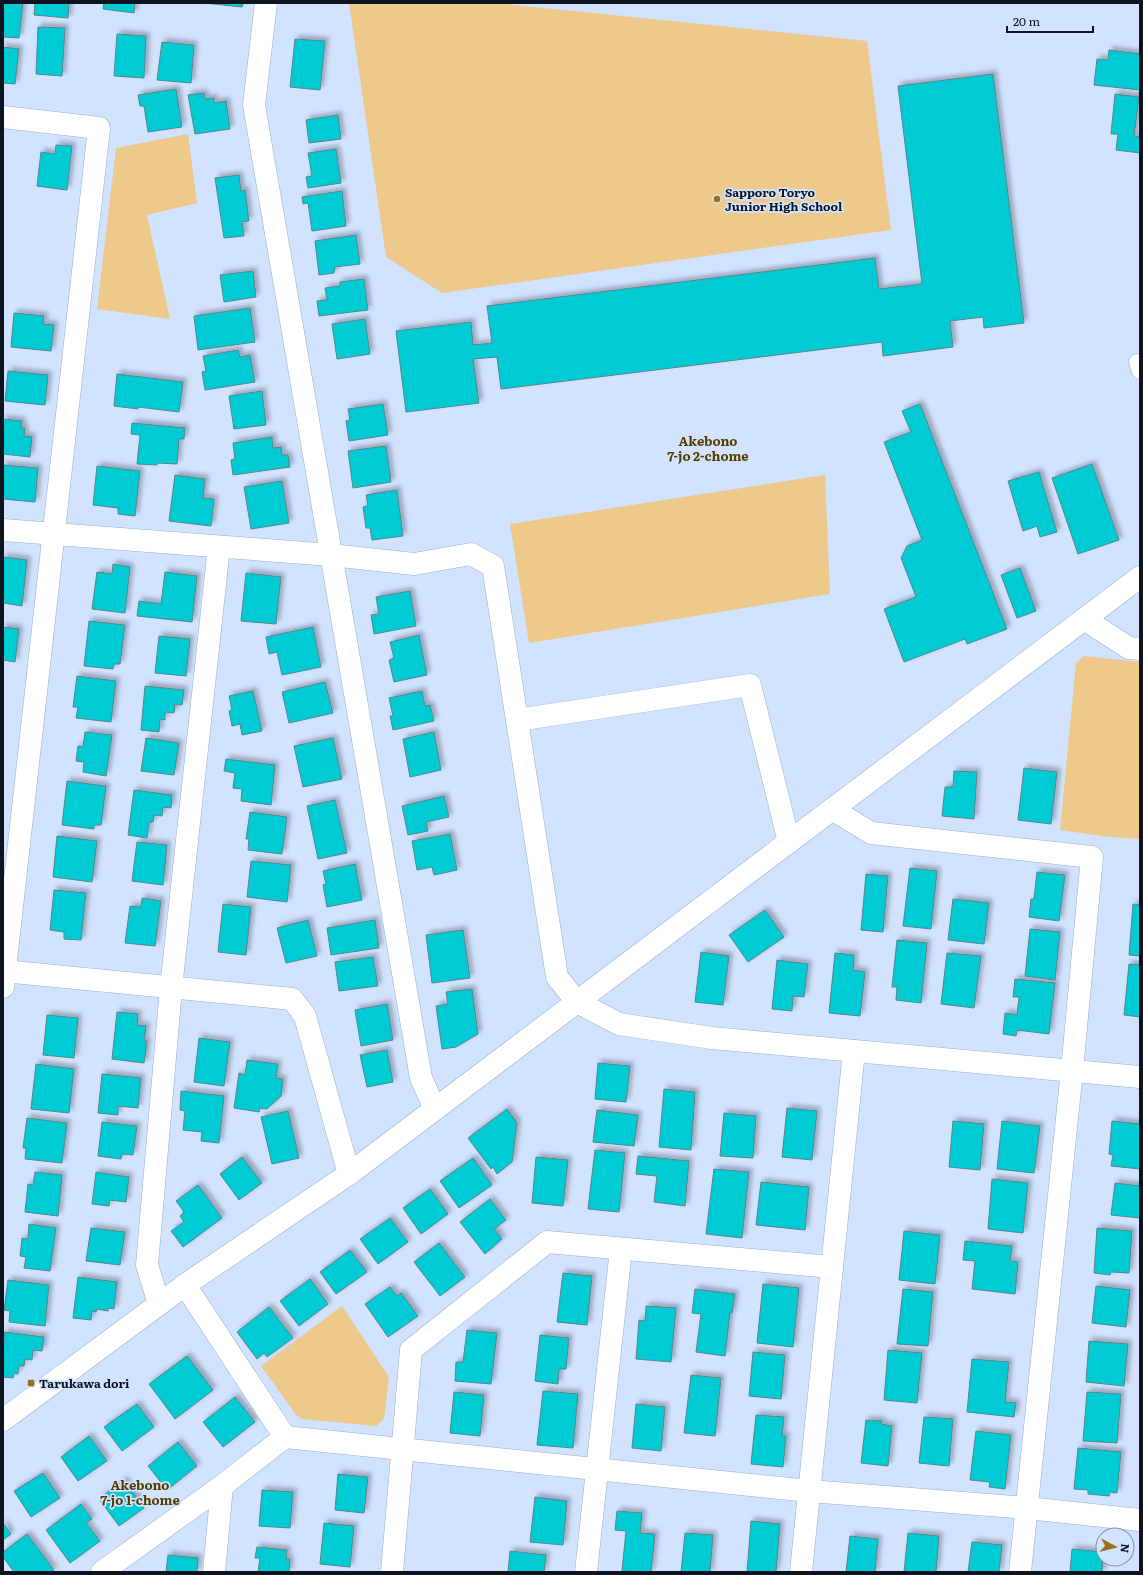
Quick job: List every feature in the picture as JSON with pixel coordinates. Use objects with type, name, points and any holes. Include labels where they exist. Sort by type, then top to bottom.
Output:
[{"type":"street","points":[[266,3],[254,105],[421,1078],[435,1109]]},
{"type":"street","points":[[3,117],[100,128],[4,977],[171,988],[292,999],[305,1016],[349,1174]]},
{"type":"street","points":[[3,530],[331,555],[414,564],[471,554],[493,566],[557,977],[577,1002],[619,1024],[712,1038],[1140,1077]]},
{"type":"street","points":[[159,1304],[147,1265],[171,988],[219,547]]},
{"type":"street","points":[[3,1420],[184,1285],[349,1174],[1140,576]]},
{"type":"street","points":[[1084,619],[1129,648],[1140,649]]},
{"type":"street","points":[[517,720],[750,685],[789,842]]},
{"type":"street","points":[[832,809],[871,833],[1092,857],[1072,1070],[1020,1572]]},
{"type":"street","points":[[801,1572],[854,1051]]},
{"type":"street","points":[[392,1572],[411,1350],[547,1242],[832,1267]]},
{"type":"street","points":[[586,1572],[621,1249]]},
{"type":"street","points":[[184,1285],[284,1437]]},
{"type":"street","points":[[102,1572],[222,1486],[284,1437],[810,1491],[1027,1508],[1140,1520]]},
{"type":"street","points":[[214,1572],[222,1486]]},
{"type":"shaded area","points":[[349,3],[495,3],[867,41],[891,230],[442,293],[386,257]]},
{"type":"shaded area","points":[[188,134],[197,203],[147,215],[170,319],[97,309],[116,148]]},
{"type":"shaded area","points":[[825,475],[830,594],[529,643],[510,524]]},
{"type":"shaded area","points":[[1084,656],[1140,662],[1140,839],[1110,837],[1060,830],[1076,663]]},
{"type":"shaded area","points":[[342,1306],[389,1377],[384,1419],[376,1426],[302,1419],[296,1415],[261,1366]]},
{"type":"building","points":[[3,3],[23,3],[19,38],[3,37]]},
{"type":"building","points":[[35,3],[69,3],[68,18],[34,15]]},
{"type":"building","points":[[104,3],[135,3],[134,13],[103,9]]},
{"type":"building","points":[[204,3],[243,3],[242,7]]},
{"type":"building","points":[[38,27],[65,28],[62,76],[36,74]]},
{"type":"building","points":[[117,34],[146,36],[144,78],[114,76]]},
{"type":"building","points":[[295,39],[325,41],[320,90],[290,87]]},
{"type":"building","points":[[162,42],[194,45],[191,83],[157,80]]},
{"type":"building","points":[[3,47],[19,49],[15,84],[3,83]]},
{"type":"building","points":[[1109,50],[1140,54],[1140,90],[1094,85],[1097,59],[1108,60]]},
{"type":"building","points":[[993,74],[1024,323],[984,328],[983,317],[950,321],[953,347],[883,356],[882,342],[501,389],[497,357],[473,359],[479,403],[406,412],[396,331],[471,322],[473,345],[492,343],[487,306],[875,258],[879,289],[922,284],[898,86]]},
{"type":"building","points":[[176,89],[182,127],[148,132],[144,106],[140,106],[138,95]]},
{"type":"building","points":[[204,93],[205,99],[214,98],[214,103],[226,101],[230,129],[195,134],[188,95]]},
{"type":"building","points":[[1115,94],[1139,97],[1134,136],[1140,137],[1140,153],[1116,150],[1118,134],[1111,134]]},
{"type":"building","points":[[338,115],[341,139],[309,143],[306,120]]},
{"type":"building","points":[[56,145],[72,146],[67,190],[37,186],[41,152],[55,154]]},
{"type":"building","points":[[336,149],[341,183],[308,188],[306,177],[312,176],[308,153]]},
{"type":"building","points":[[239,175],[241,191],[245,190],[249,221],[242,222],[244,236],[224,238],[215,178]]},
{"type":"building","points":[[342,191],[346,226],[312,231],[308,203],[303,204],[302,197]]},
{"type":"building","points":[[356,235],[360,264],[335,267],[334,273],[319,275],[315,241]]},
{"type":"building","points":[[253,271],[256,297],[224,302],[220,275]]},
{"type":"building","points":[[364,279],[368,310],[319,316],[317,301],[327,300],[325,288],[340,286],[340,282]]},
{"type":"building","points":[[250,308],[255,342],[198,350],[194,316]]},
{"type":"building","points":[[14,313],[44,316],[43,324],[54,325],[51,351],[11,347]]},
{"type":"building","points":[[365,319],[370,354],[337,359],[332,324]]},
{"type":"building","points":[[238,350],[240,357],[250,355],[255,382],[205,390],[202,372],[206,371],[203,356]]},
{"type":"building","points":[[8,371],[48,375],[45,405],[5,401]]},
{"type":"building","points":[[117,374],[183,382],[179,412],[138,407],[138,409],[114,406]]},
{"type":"building","points":[[262,391],[266,425],[234,429],[229,396]]},
{"type":"building","points":[[383,404],[388,435],[349,441],[346,421],[350,420],[348,409]]},
{"type":"building","points":[[920,404],[1007,629],[967,644],[965,639],[904,662],[884,609],[916,597],[901,558],[907,546],[922,540],[884,442],[911,432],[902,411]]},
{"type":"building","points":[[3,419],[22,421],[21,428],[25,428],[24,436],[32,437],[30,457],[3,454]]},
{"type":"building","points":[[132,423],[185,428],[184,439],[179,439],[177,464],[137,464],[140,435],[131,434]]},
{"type":"building","points":[[272,437],[273,448],[281,447],[282,455],[288,455],[290,467],[233,475],[231,460],[235,459],[233,443]]},
{"type":"building","points":[[386,446],[391,482],[353,488],[348,451]]},
{"type":"building","points":[[1092,464],[1119,540],[1078,554],[1052,478]]},
{"type":"building","points":[[3,465],[38,468],[35,502],[3,499]]},
{"type":"building","points":[[97,466],[140,471],[135,516],[118,514],[118,508],[93,505]]},
{"type":"building","points":[[1039,472],[1057,532],[1040,537],[1037,526],[1023,531],[1008,481]]},
{"type":"building","points":[[175,475],[205,479],[203,498],[214,499],[211,526],[169,521]]},
{"type":"building","points":[[282,481],[289,523],[251,529],[244,487]]},
{"type":"building","points":[[397,490],[403,536],[372,540],[370,528],[366,528],[363,507],[368,506],[366,495]]},
{"type":"building","points":[[3,557],[27,560],[22,606],[3,603]]},
{"type":"building","points":[[113,564],[130,567],[125,613],[92,609],[97,572],[112,574]]},
{"type":"building","points":[[1020,568],[1036,611],[1017,618],[1001,575]]},
{"type":"building","points":[[165,572],[197,576],[192,622],[137,616],[139,601],[161,604]]},
{"type":"building","points":[[246,573],[281,577],[276,624],[241,621]]},
{"type":"building","points":[[410,591],[416,626],[374,634],[371,615],[379,614],[376,597]]},
{"type":"building","points":[[89,621],[125,625],[120,664],[114,664],[113,669],[84,666]]},
{"type":"building","points":[[3,627],[19,629],[15,662],[3,660]]},
{"type":"building","points":[[313,627],[321,667],[282,675],[277,652],[269,654],[266,637]]},
{"type":"building","points":[[419,635],[427,675],[394,682],[389,660],[394,658],[390,642]]},
{"type":"building","points":[[159,636],[190,639],[186,676],[155,673]]},
{"type":"building","points":[[77,676],[116,681],[111,722],[76,718],[78,707],[73,707]]},
{"type":"building","points":[[325,682],[333,713],[289,723],[282,692]]},
{"type":"building","points":[[145,686],[184,690],[182,705],[175,704],[174,713],[165,712],[165,720],[160,719],[159,732],[141,730]]},
{"type":"building","points":[[253,691],[262,731],[242,735],[240,724],[232,726],[229,711],[232,710],[229,696]]},
{"type":"building","points":[[422,691],[425,706],[430,705],[434,721],[393,730],[390,716],[393,716],[389,698]]},
{"type":"building","points":[[85,732],[112,735],[106,776],[83,772],[84,762],[76,761],[78,746],[83,747]]},
{"type":"building","points":[[434,732],[441,770],[410,777],[403,739]]},
{"type":"building","points":[[146,738],[179,743],[174,775],[141,771]]},
{"type":"building","points":[[333,738],[342,779],[303,787],[294,746]]},
{"type":"building","points":[[226,759],[275,765],[271,805],[241,801],[242,789],[233,788],[235,773],[224,771]]},
{"type":"building","points":[[1024,768],[1057,772],[1051,824],[1018,820]]},
{"type":"building","points":[[954,771],[977,772],[974,819],[942,816],[945,787],[953,787]]},
{"type":"building","points":[[67,781],[106,786],[101,825],[94,825],[94,829],[62,825]]},
{"type":"building","points":[[134,790],[172,795],[171,808],[163,807],[162,816],[154,815],[153,822],[149,822],[147,838],[128,835]]},
{"type":"building","points":[[444,796],[449,817],[426,822],[428,831],[408,835],[402,806]]},
{"type":"building","points":[[335,800],[347,853],[318,859],[307,806]]},
{"type":"building","points":[[250,812],[287,817],[282,854],[248,850],[249,839],[246,839]]},
{"type":"building","points":[[450,834],[457,870],[434,875],[432,867],[417,870],[412,841]]},
{"type":"building","points":[[57,836],[97,841],[92,882],[53,877]]},
{"type":"building","points":[[137,842],[167,845],[163,885],[132,881]]},
{"type":"building","points":[[251,861],[291,865],[287,902],[247,897]]},
{"type":"building","points":[[355,864],[362,900],[327,907],[323,885],[326,884],[323,871]]},
{"type":"building","points":[[910,868],[937,871],[931,929],[903,926]]},
{"type":"building","points":[[1037,872],[1065,875],[1059,921],[1029,917],[1031,899],[1034,899]]},
{"type":"building","points":[[866,874],[888,876],[883,932],[861,930]]},
{"type":"building","points":[[54,890],[86,893],[81,940],[64,939],[64,932],[50,930]]},
{"type":"building","points":[[142,898],[161,901],[155,946],[125,943],[130,906],[141,907]]},
{"type":"building","points":[[953,899],[989,903],[984,944],[948,940]]},
{"type":"building","points":[[223,904],[251,907],[246,955],[218,952]]},
{"type":"building","points":[[1133,904],[1140,905],[1140,956],[1129,955]]},
{"type":"building","points":[[765,910],[784,937],[748,962],[729,935]]},
{"type":"building","points":[[308,920],[317,956],[286,963],[277,928]]},
{"type":"building","points":[[375,920],[379,948],[331,955],[327,928]]},
{"type":"building","points":[[1030,929],[1060,932],[1055,980],[1025,976]]},
{"type":"building","points":[[463,930],[470,978],[432,983],[426,935]]},
{"type":"building","points":[[897,940],[927,943],[921,1003],[896,1000],[897,987],[892,987]]},
{"type":"building","points":[[701,952],[729,956],[723,1005],[695,1002]]},
{"type":"building","points":[[835,953],[854,955],[853,970],[865,972],[860,1016],[829,1013]]},
{"type":"building","points":[[947,953],[981,956],[974,1008],[941,1004]]},
{"type":"building","points":[[373,957],[378,986],[339,991],[335,962]]},
{"type":"building","points":[[777,960],[808,964],[804,997],[793,996],[792,1011],[772,1009]]},
{"type":"building","points":[[1129,964],[1140,965],[1140,1017],[1124,1015]]},
{"type":"building","points":[[1015,979],[1055,983],[1049,1034],[1017,1030],[1016,1036],[1003,1034],[1005,1013],[1017,1015],[1019,997],[1013,997]]},
{"type":"building","points":[[472,989],[478,1034],[456,1047],[442,1049],[436,1006],[448,1004],[446,992]]},
{"type":"building","points":[[387,1004],[393,1040],[361,1046],[355,1010]]},
{"type":"building","points":[[117,1012],[138,1014],[137,1025],[146,1026],[144,1041],[147,1041],[144,1063],[112,1059]]},
{"type":"building","points":[[47,1015],[78,1018],[74,1058],[43,1055]]},
{"type":"building","points":[[199,1038],[230,1042],[224,1086],[194,1082]]},
{"type":"building","points":[[387,1050],[393,1082],[367,1087],[360,1055]]},
{"type":"building","points":[[247,1060],[278,1064],[276,1078],[283,1079],[281,1096],[267,1109],[260,1108],[259,1112],[234,1108],[239,1073],[245,1075]]},
{"type":"building","points":[[598,1063],[630,1066],[626,1102],[595,1099]]},
{"type":"building","points":[[36,1064],[74,1069],[69,1113],[31,1109]]},
{"type":"building","points":[[102,1074],[141,1078],[138,1108],[118,1106],[118,1115],[98,1113]]},
{"type":"building","points":[[664,1089],[695,1092],[691,1150],[659,1147]]},
{"type":"building","points":[[181,1091],[224,1096],[219,1143],[201,1141],[202,1132],[183,1130],[185,1111],[180,1110]]},
{"type":"building","points":[[787,1108],[817,1111],[812,1160],[782,1157]]},
{"type":"building","points":[[507,1109],[517,1123],[512,1162],[497,1174],[493,1167],[491,1169],[468,1138]]},
{"type":"building","points":[[597,1110],[638,1115],[634,1146],[593,1142]]},
{"type":"building","points":[[288,1111],[299,1158],[272,1164],[261,1117]]},
{"type":"building","points":[[724,1113],[756,1116],[753,1158],[720,1156]]},
{"type":"building","points":[[27,1118],[67,1123],[62,1163],[25,1159],[26,1148],[23,1148]]},
{"type":"building","points":[[953,1121],[984,1124],[980,1170],[949,1167]]},
{"type":"building","points":[[1002,1121],[1040,1126],[1034,1173],[997,1169]]},
{"type":"building","points":[[1112,1121],[1140,1124],[1140,1169],[1111,1166],[1113,1155],[1109,1154]]},
{"type":"building","points":[[102,1122],[137,1126],[133,1155],[122,1154],[121,1159],[98,1156]]},
{"type":"building","points":[[595,1150],[625,1153],[619,1212],[588,1209]]},
{"type":"building","points":[[638,1156],[689,1161],[685,1206],[654,1202],[657,1176],[636,1174]]},
{"type":"building","points":[[242,1157],[262,1183],[239,1200],[220,1174]]},
{"type":"building","points":[[536,1157],[568,1160],[563,1206],[532,1203]]},
{"type":"building","points":[[473,1158],[492,1185],[459,1208],[440,1181]]},
{"type":"building","points":[[714,1169],[749,1172],[742,1238],[706,1234]]},
{"type":"building","points":[[35,1172],[62,1175],[58,1216],[25,1212],[28,1184],[33,1185]]},
{"type":"building","points":[[96,1172],[129,1177],[126,1202],[110,1200],[109,1206],[92,1204]]},
{"type":"building","points":[[992,1179],[1028,1183],[1023,1233],[988,1229]]},
{"type":"building","points":[[761,1182],[809,1187],[805,1230],[756,1225]]},
{"type":"building","points":[[1115,1183],[1140,1186],[1140,1218],[1111,1215]]},
{"type":"building","points":[[198,1185],[222,1218],[183,1247],[171,1231],[184,1222],[180,1216],[184,1212],[176,1201]]},
{"type":"building","points":[[430,1189],[448,1214],[421,1234],[403,1208]]},
{"type":"building","points":[[490,1199],[506,1220],[494,1229],[502,1239],[485,1254],[460,1222]]},
{"type":"building","points":[[390,1218],[408,1242],[378,1264],[360,1239]]},
{"type":"building","points":[[29,1224],[56,1228],[50,1271],[24,1268],[26,1257],[20,1256],[22,1238],[28,1239]]},
{"type":"building","points":[[91,1228],[125,1232],[120,1265],[86,1261]]},
{"type":"building","points":[[1097,1228],[1132,1231],[1129,1273],[1111,1272],[1110,1275],[1094,1273]]},
{"type":"building","points":[[904,1231],[940,1235],[935,1284],[899,1280]]},
{"type":"building","points":[[965,1241],[1012,1246],[1010,1261],[1018,1262],[1015,1294],[972,1289],[975,1261],[963,1260]]},
{"type":"building","points":[[439,1243],[465,1277],[440,1296],[414,1262]]},
{"type":"building","points":[[350,1250],[367,1272],[336,1294],[320,1272]]},
{"type":"building","points":[[563,1273],[592,1276],[587,1325],[557,1322]]},
{"type":"building","points":[[78,1277],[117,1282],[114,1309],[108,1308],[108,1311],[97,1309],[96,1312],[92,1311],[91,1320],[73,1318]]},
{"type":"building","points":[[310,1279],[328,1304],[299,1326],[280,1301]]},
{"type":"building","points":[[8,1280],[49,1285],[45,1326],[9,1322],[10,1311],[4,1310]]},
{"type":"building","points":[[763,1284],[799,1288],[793,1347],[757,1343]]},
{"type":"building","points":[[1096,1286],[1130,1290],[1126,1327],[1092,1323]]},
{"type":"building","points":[[390,1287],[397,1296],[401,1293],[418,1316],[388,1337],[365,1304]]},
{"type":"building","points":[[695,1289],[735,1294],[732,1313],[730,1313],[725,1356],[696,1352],[701,1314],[692,1313]]},
{"type":"building","points":[[903,1289],[933,1292],[928,1346],[897,1344]]},
{"type":"building","points":[[646,1306],[676,1308],[671,1362],[636,1359],[639,1320],[645,1321]]},
{"type":"building","points":[[269,1307],[293,1338],[267,1357],[264,1353],[257,1359],[237,1332]]},
{"type":"building","points":[[467,1330],[497,1333],[491,1384],[455,1381],[456,1362],[463,1362]]},
{"type":"building","points":[[4,1332],[44,1337],[42,1351],[33,1350],[32,1360],[25,1359],[24,1366],[19,1366],[18,1374],[14,1373],[13,1378],[3,1377]]},
{"type":"building","points":[[540,1335],[569,1338],[566,1369],[559,1369],[558,1384],[535,1381]]},
{"type":"building","points":[[1089,1341],[1128,1344],[1124,1386],[1086,1382]]},
{"type":"building","points":[[888,1350],[922,1353],[917,1403],[884,1400]]},
{"type":"building","points":[[753,1352],[785,1355],[781,1399],[749,1396]]},
{"type":"building","points":[[187,1356],[213,1390],[175,1419],[149,1384]]},
{"type":"building","points":[[972,1359],[1009,1362],[1005,1402],[1016,1403],[1014,1417],[967,1412]]},
{"type":"building","points":[[691,1375],[721,1378],[715,1436],[684,1433]]},
{"type":"building","points":[[543,1391],[578,1394],[573,1448],[537,1445]]},
{"type":"building","points":[[454,1392],[484,1395],[480,1436],[450,1433]]},
{"type":"building","points":[[1087,1392],[1121,1394],[1117,1443],[1083,1441]]},
{"type":"building","points":[[235,1397],[255,1422],[223,1447],[203,1422]]},
{"type":"building","points":[[137,1404],[154,1427],[122,1451],[104,1427]]},
{"type":"building","points":[[636,1404],[665,1407],[661,1451],[632,1448]]},
{"type":"building","points":[[756,1415],[784,1417],[782,1436],[786,1436],[783,1467],[751,1464]]},
{"type":"building","points":[[924,1417],[953,1419],[949,1466],[919,1463]]},
{"type":"building","points":[[866,1420],[882,1421],[881,1424],[892,1426],[888,1466],[861,1463]]},
{"type":"building","points":[[976,1431],[1011,1435],[1005,1489],[989,1487],[990,1482],[970,1480]]},
{"type":"building","points":[[89,1436],[107,1461],[78,1481],[61,1457]]},
{"type":"building","points":[[178,1442],[197,1466],[167,1490],[148,1466]]},
{"type":"building","points":[[1078,1448],[1121,1452],[1117,1493],[1110,1492],[1109,1496],[1088,1494],[1088,1490],[1074,1489]]},
{"type":"building","points":[[43,1473],[60,1498],[31,1517],[14,1491]]},
{"type":"building","points":[[338,1474],[368,1477],[364,1513],[335,1510]]},
{"type":"building","points":[[124,1480],[144,1508],[119,1526],[99,1499]]},
{"type":"building","points":[[262,1490],[293,1492],[290,1528],[259,1526]]},
{"type":"building","points":[[535,1497],[567,1501],[563,1545],[530,1542]]},
{"type":"building","points":[[81,1504],[92,1519],[86,1523],[100,1541],[70,1563],[46,1530]]},
{"type":"building","points":[[617,1511],[642,1513],[640,1533],[655,1534],[651,1572],[622,1571],[626,1531],[615,1530]]},
{"type":"building","points":[[751,1521],[780,1524],[776,1572],[747,1572]]},
{"type":"building","points":[[3,1523],[11,1534],[3,1540]]},
{"type":"building","points":[[324,1523],[354,1526],[350,1567],[320,1564]]},
{"type":"building","points":[[685,1533],[713,1535],[710,1572],[681,1572]]},
{"type":"building","points":[[908,1533],[939,1536],[936,1572],[904,1572]]},
{"type":"building","points":[[27,1534],[54,1570],[51,1572],[14,1572],[3,1557],[3,1552]]},
{"type":"building","points":[[850,1536],[878,1539],[875,1572],[846,1572]]},
{"type":"building","points":[[972,1542],[1002,1545],[999,1572],[968,1572]]},
{"type":"building","points":[[257,1547],[287,1550],[286,1559],[290,1559],[289,1572],[258,1572],[260,1558],[255,1558]]},
{"type":"building","points":[[1072,1549],[1095,1551],[1095,1567],[1102,1567],[1102,1572],[1070,1572]]},
{"type":"building","points":[[510,1551],[546,1555],[544,1572],[508,1572]]},
{"type":"building","points":[[168,1555],[198,1558],[197,1572],[166,1572]]},
{"type":"place","name":"Sapporo Toryo Junior High School","points":[[717,199]]},
{"type":"place","name":"Tarukawa dori","points":[[31,1383]]},
{"type":"district","name":"Akebono 7-jo 2-chome","points":[[708,448]]},
{"type":"district","name":"Akebono 7-jo 1-chome","points":[[140,1492]]}]
